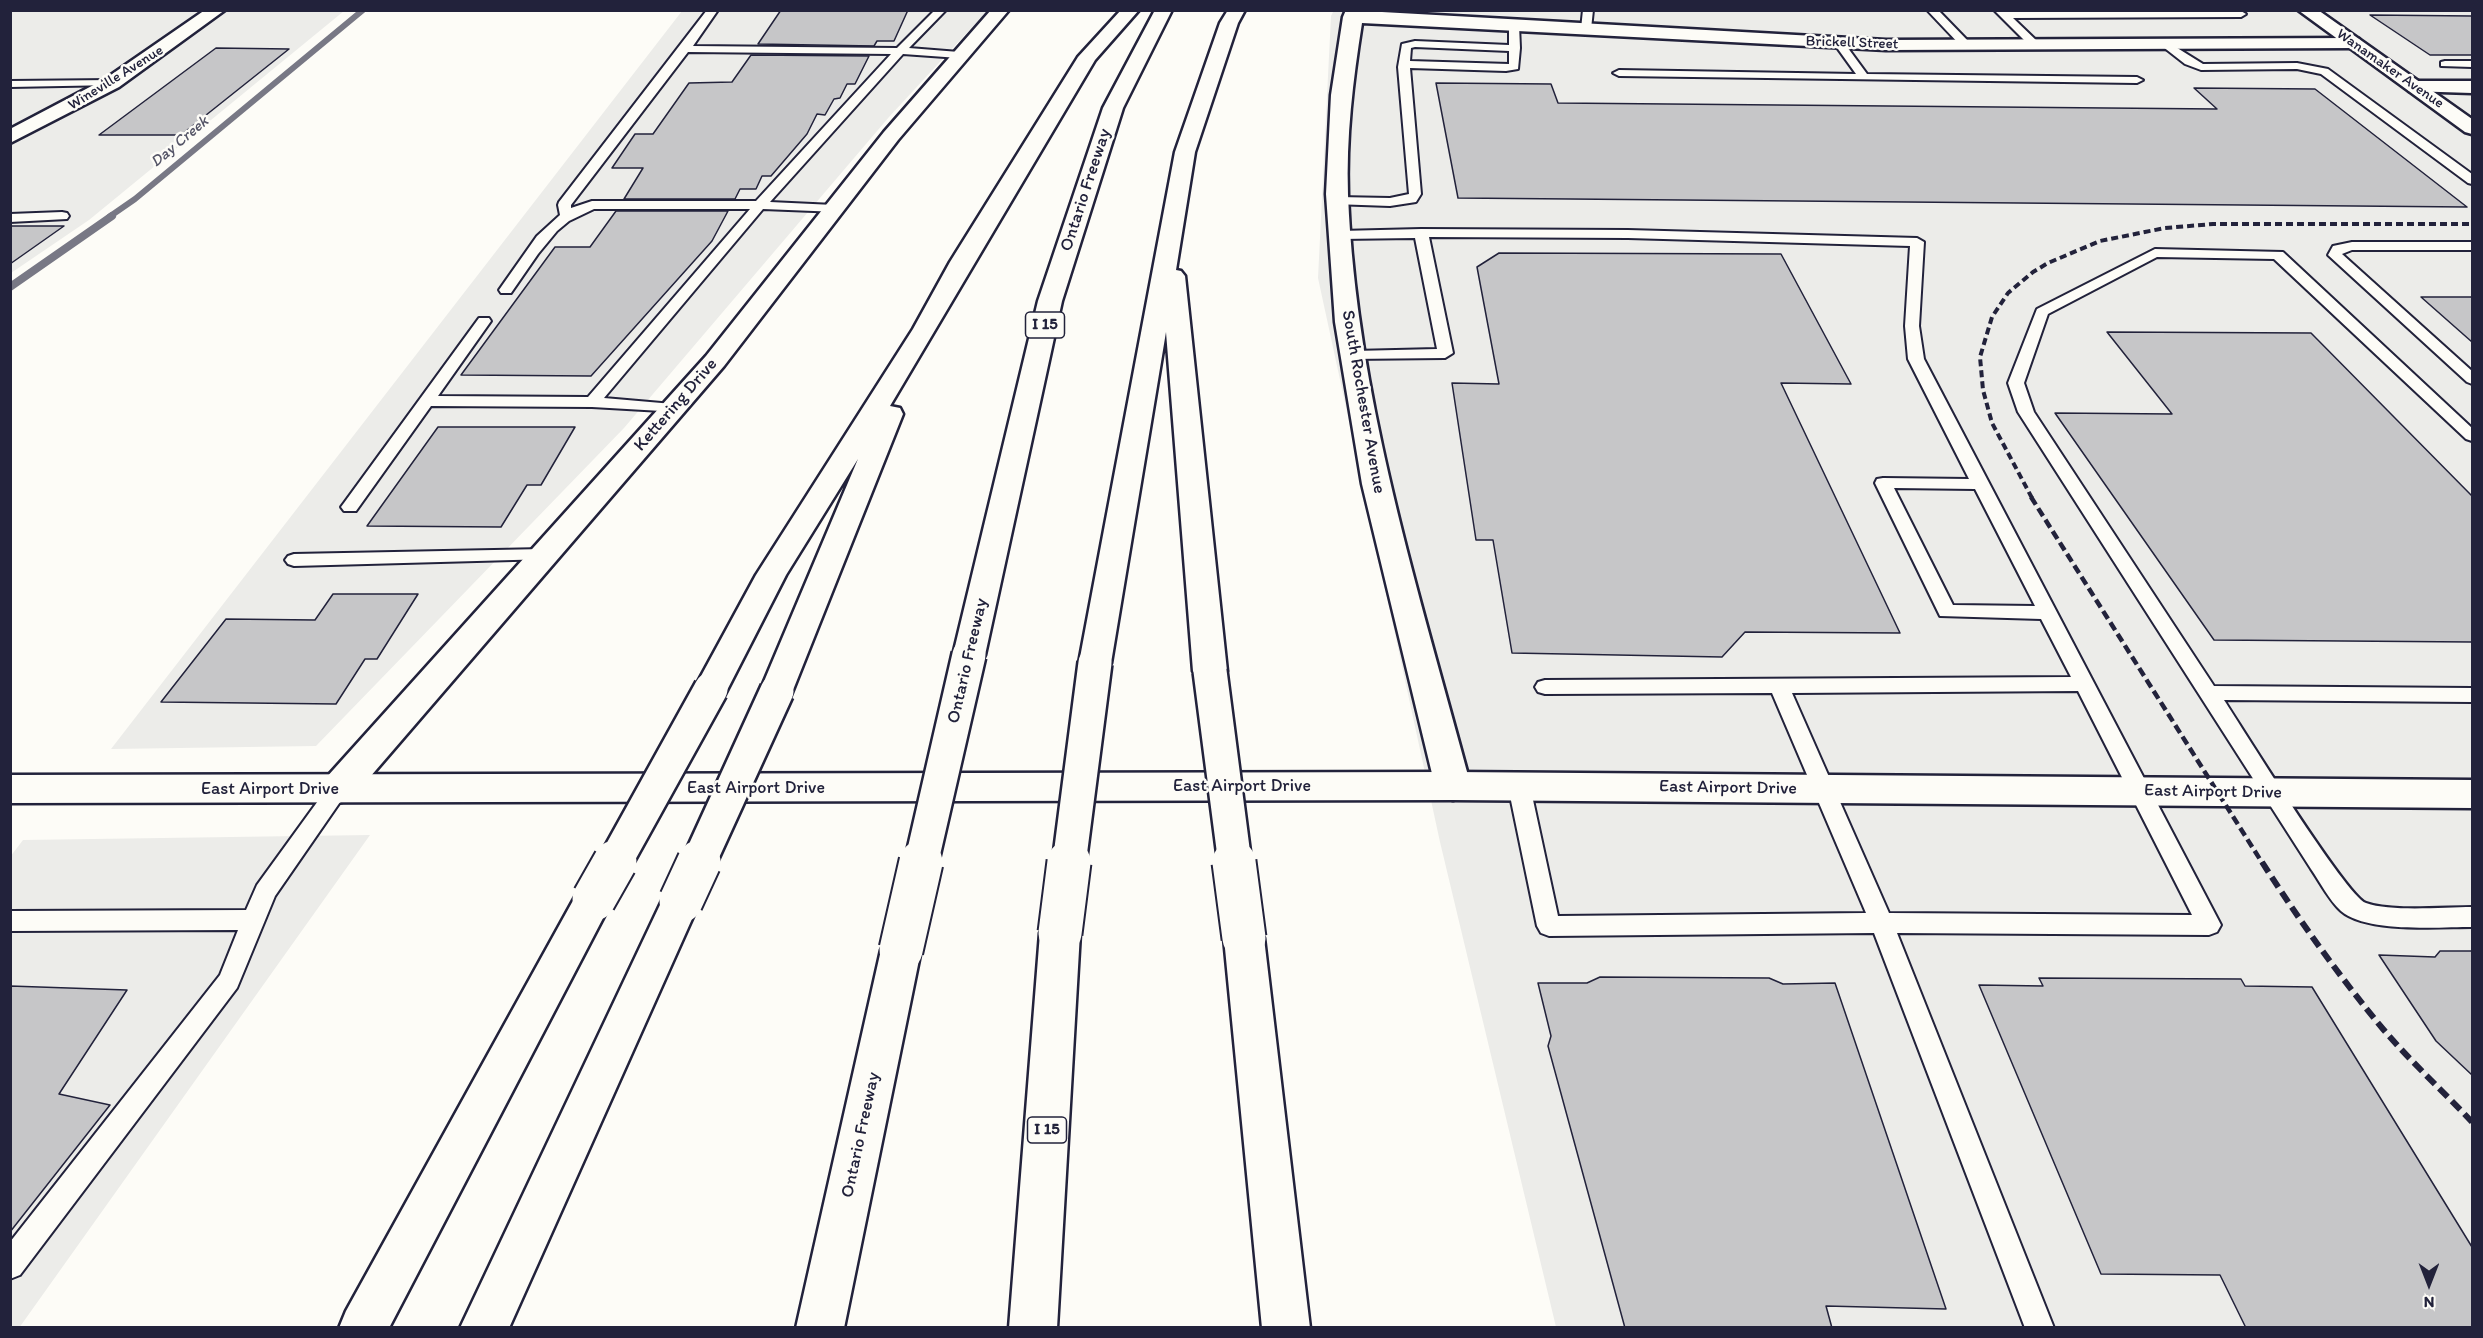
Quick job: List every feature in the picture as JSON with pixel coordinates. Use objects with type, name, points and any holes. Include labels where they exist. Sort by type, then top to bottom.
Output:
[{"type":"main road","name":"Wineville Avenue","points":[[10,137],[112,83],[217,10]]},
{"type":"main road","name":"Kettering Drive","points":[[338,789],[715,361],[891,136],[959,55],[1001,10]]},
{"type":"main road","points":[[363,1328],[771,575],[925,329],[962,262],[1087,57],[1131,10]]},
{"type":"main road","name":"Ontario Freeway","points":[[820,1328],[901,950],[1050,301],[1113,108],[1164,10]]},
{"type":"main road","name":"I 15","points":[[1033,1328],[1060,933],[1095,663],[1185,152],[1229,23],[1237,10]]},
{"type":"main road","name":"Wanamaker Avenue","points":[[2306,10],[2472,128]]},
{"type":"main road","name":"Brickell Street","points":[[1353,14],[1838,42],[1966,45],[2354,43]]},
{"type":"main road","name":"South Rochester Avenue","points":[[1353,14],[1341,95],[1338,201],[1347,321],[1376,484],[1454,786]]},
{"type":"main road","points":[[2416,87],[2472,87]]},
{"type":"main road","points":[[1170,232],[1210,671],[1244,938],[1286,1328]]},
{"type":"main road","points":[[484,1328],[777,691],[925,329]]},
{"type":"main road","name":"East Airport Drive","points":[[10,789],[1519,786],[2472,794]]},
{"type":"lane","points":[[567,216],[564,205],[713,10]]},
{"type":"lane","points":[[592,402],[760,205],[900,51],[941,10]]},
{"type":"lane","points":[[1586,29],[1588,10]]},
{"type":"lane","points":[[1932,10],[1966,45]]},
{"type":"lane","points":[[2001,13],[2241,14]]},
{"type":"lane","points":[[2001,13],[2034,44]]},
{"type":"lane","points":[[1404,64],[1514,67],[1514,25]]},
{"type":"lane","points":[[1838,42],[1864,77]]},
{"type":"lane","points":[[1338,201],[1390,202],[1411,199],[1414,194],[1404,64],[1406,46],[1415,44],[1515,48]]},
{"type":"lane","points":[[2166,44],[2189,62],[2201,67],[2297,66],[2324,71],[2472,180]]},
{"type":"lane","points":[[685,49],[900,51],[959,55]]},
{"type":"lane","points":[[2445,64],[2472,64]]},
{"type":"lane","points":[[1619,73],[2137,80]]},
{"type":"lane","points":[[10,84],[112,83]]},
{"type":"lane","points":[[506,290],[554,225],[580,208],[592,205],[760,205],[834,209]]},
{"type":"lane","points":[[10,218],[62,216]]},
{"type":"lane","points":[[1354,356],[1445,353],[1421,233]]},
{"type":"lane","points":[[1340,235],[1421,233],[1775,236],[1917,242],[1912,326],[1916,359],[2209,925],[1882,922],[1549,926],[1519,786]]},
{"type":"lane","points":[[2472,246],[2352,246],[2338,249],[2336,255],[2472,380]]},
{"type":"lane","points":[[2472,436],[2278,255],[2155,253],[2042,312],[2016,383],[2026,412],[2348,903],[2361,912],[2394,916],[2472,917]]},
{"type":"lane","points":[[350,507],[484,321]]},
{"type":"lane","points":[[427,401],[592,402],[673,409]]},
{"type":"lane","points":[[1980,484],[1883,483],[1947,612],[2046,613]]},
{"type":"lane","points":[[294,560],[543,555]]},
{"type":"lane","points":[[1545,687],[2083,684]]},
{"type":"lane","points":[[1779,686],[1882,922],[2040,1328]]},
{"type":"lane","points":[[2211,693],[2472,695]]},
{"type":"lane","points":[[10,1265],[229,981],[266,891],[338,789]]},
{"type":"lane","points":[[10,921],[254,920]]},
{"type":"shaded area","points":[[1334,10],[2472,11],[2472,1327],[1556,1327],[1440,842],[1318,278],[1331,16]]},
{"type":"shaded area","points":[[11,11],[344,11],[89,220],[11,273]]},
{"type":"shaded area","points":[[682,11],[987,11],[889,117],[624,428],[316,746],[111,749]]},
{"type":"shaded area","points":[[370,835],[19,1328],[10,1327],[10,857],[23,840]]},
{"type":"building","points":[[781,10],[908,10],[894,41],[877,41],[874,46],[758,44]]},
{"type":"building","points":[[2370,15],[2472,16],[2472,55],[2430,55]]},
{"type":"building","points":[[216,48],[289,49],[181,135],[99,135]]},
{"type":"building","points":[[751,55],[869,56],[855,84],[847,84],[840,98],[834,99],[825,115],[817,114],[807,134],[771,176],[762,176],[756,189],[740,189],[735,199],[624,199],[643,168],[612,168],[635,134],[653,134],[689,83],[732,82]]},
{"type":"building","points":[[1436,83],[1551,84],[1558,103],[2217,109],[2194,88],[2315,89],[2467,207],[1458,198]]},
{"type":"building","points":[[616,211],[728,211],[712,241],[591,376],[461,375],[555,247],[590,247]]},
{"type":"building","points":[[10,226],[64,226],[10,264]]},
{"type":"building","points":[[1499,253],[1781,254],[1851,384],[1781,383],[1900,633],[1745,632],[1722,657],[1512,653],[1493,540],[1476,540],[1452,383],[1499,384],[1477,267]]},
{"type":"building","points":[[2421,297],[2472,297],[2472,342]]},
{"type":"building","points":[[2107,332],[2311,333],[2472,496],[2472,642],[2214,640],[2055,413],[2172,414]]},
{"type":"building","points":[[438,427],[575,427],[541,485],[527,485],[501,527],[367,526]]},
{"type":"building","points":[[333,594],[418,594],[377,659],[365,659],[336,704],[161,702],[226,619],[315,620]]},
{"type":"building","points":[[2440,951],[2472,951],[2472,1075],[2436,1041],[2379,955],[2435,957]]},
{"type":"building","points":[[1600,977],[1769,978],[1783,984],[1835,983],[1946,1309],[1826,1306],[1832,1328],[1625,1328],[1548,1046],[1551,1036],[1538,983],[1587,983]]},
{"type":"building","points":[[2039,978],[2241,979],[2245,986],[2312,987],[2472,1247],[2472,1328],[2246,1328],[2220,1275],[2101,1274],[1979,985],[2043,986]]},
{"type":"building","points":[[10,986],[127,990],[59,1094],[110,1105],[10,1232]]},
{"type":"waterway","name":"Day Creek","points":[[109,217],[135,199],[363,10]]},
{"type":"waterway","name":"Day Creek","points":[[10,287],[112,216]]},
{"type":"railway","points":[[2032,498],[1992,423],[1983,390],[1980,357],[1992,317],[2008,293],[2033,272],[2048,263],[2100,241],[2165,228],[2213,224],[2472,224]]},
{"type":"railway","points":[[2031,497],[2263,864]]},
{"type":"railway","points":[[2262,862],[2320,947],[2383,1029],[2472,1122]]}]
